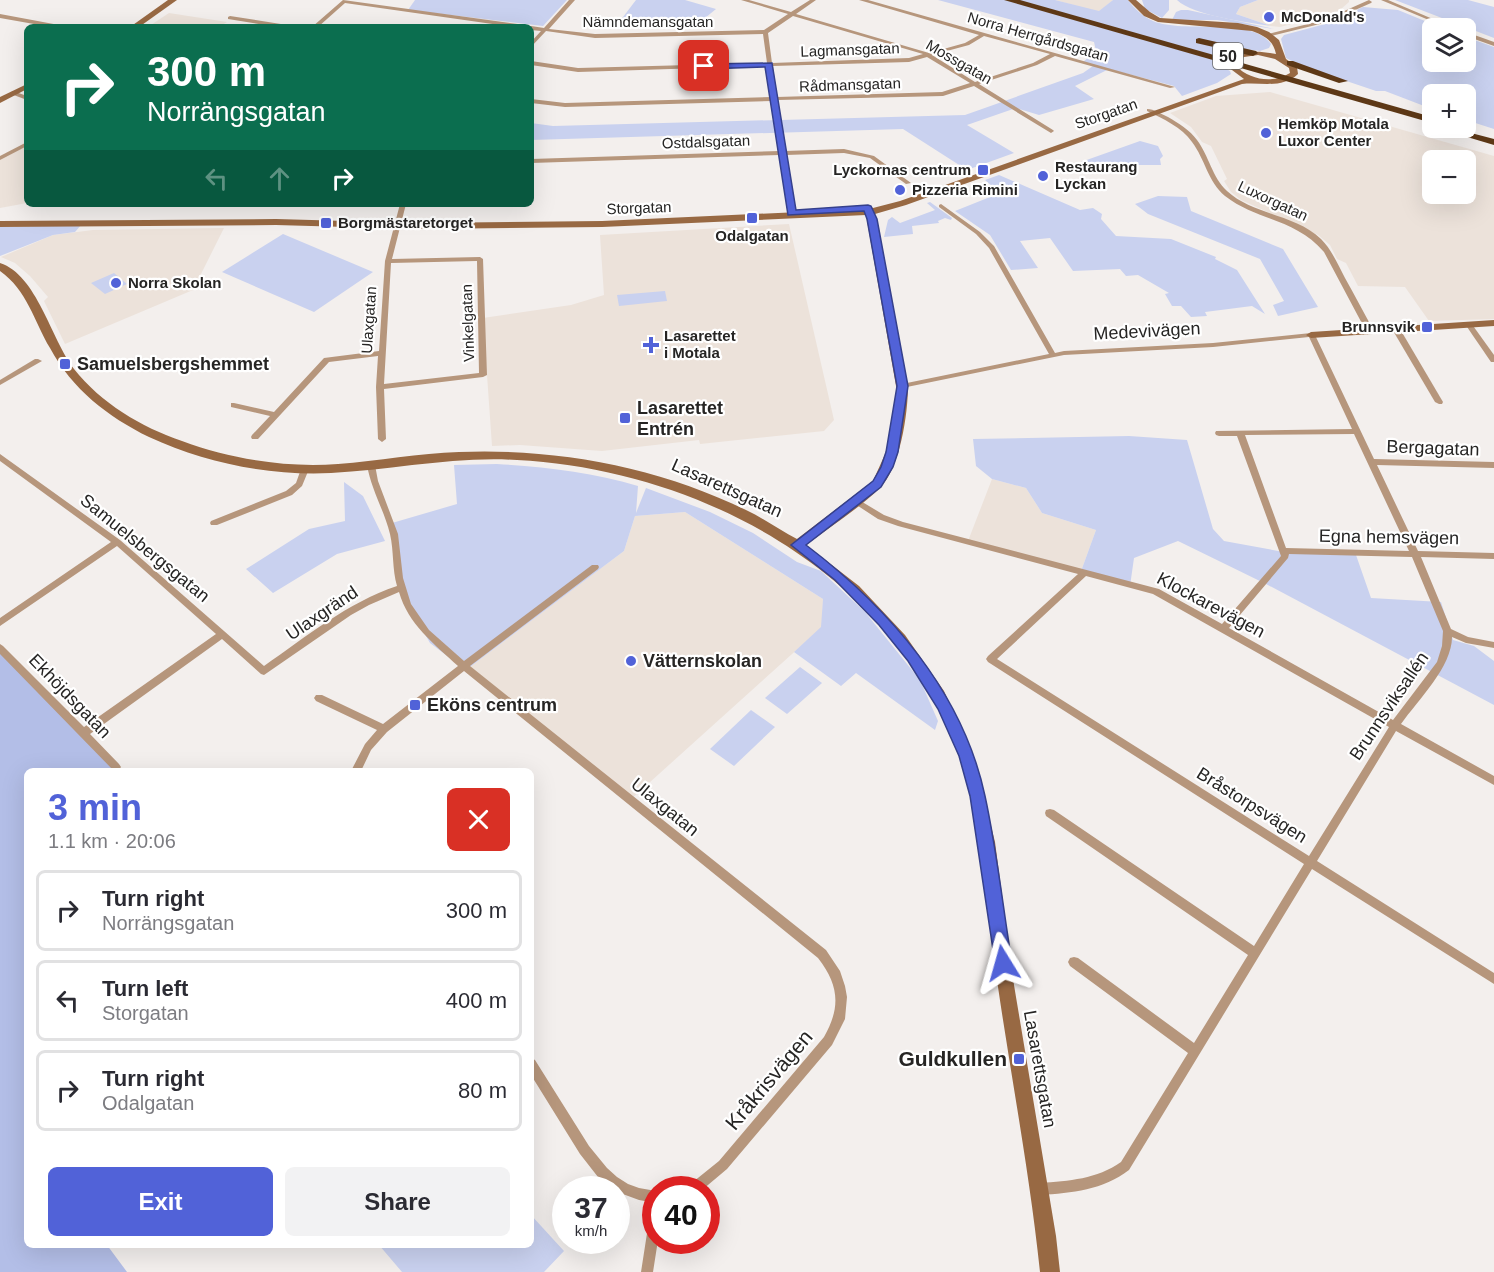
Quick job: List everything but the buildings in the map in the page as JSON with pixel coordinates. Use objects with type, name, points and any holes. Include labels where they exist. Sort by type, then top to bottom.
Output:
[{"type":"highway","name":"50","points":[[1009,0],[1422,115]]},
{"type":"highway","name":"50","points":[[1025,0],[1258,54]]},
{"type":"highway","name":"50","points":[[1025,0],[1346,89],[1422,115]]},
{"type":"highway","points":[[1043,9],[1234,69]]},
{"type":"highway","points":[[1289,64],[1348,83]]},
{"type":"highway","points":[[1276,81],[1422,122]]},
{"type":"highway","points":[[1370,90],[1422,108]]},
{"type":"highway","points":[[1476,129],[1494,137]]},
{"type":"highway","points":[[1476,132],[1494,137]]},
{"type":"highway","points":[[1476,134],[1494,137]]},
{"type":"street","points":[[138,24],[173,0]]},
{"type":"street","points":[[534,42],[572,0]]},
{"type":"street","name":"Mossgatan","points":[[744,0],[929,56],[1051,131]]},
{"type":"street","points":[[792,215],[765,32],[813,0]]},
{"type":"street","name":"Norra Herrgårdsgatan","points":[[862,0],[1173,87]]},
{"type":"street","points":[[1354,9],[1361,0],[1378,2],[1426,18]]},
{"type":"street","points":[[318,24],[345,1],[504,24]]},
{"type":"street","points":[[1135,1],[1146,14],[1166,22],[1191,25],[1232,25],[1267,35],[1277,42],[1278,48],[1289,64],[1292,75],[1276,81],[1257,80],[1234,69]]},
{"type":"street","points":[[1267,35],[1326,21],[1378,2]]},
{"type":"street","points":[[0,16],[43,24]]},
{"type":"street","points":[[230,18],[255,24]]},
{"type":"street","name":"Nämndemansgatan","points":[[534,28],[595,36],[765,32]]},
{"type":"street","name":"Lagmansgatan","points":[[534,63],[578,69],[909,60],[974,41],[984,34]]},
{"type":"street","points":[[1476,38],[1494,44]]},
{"type":"street","points":[[1258,54],[1278,48]]},
{"type":"street","name":"Rådmansgatan","points":[[534,101],[565,105],[943,94],[1035,64],[1054,54]]},
{"type":"street","points":[[1258,54],[1289,64]]},
{"type":"street","name":"Storgatan","points":[[1152,112],[1224,82],[1235,75],[1233,60],[1242,55],[1258,54]]},
{"type":"street","name":"Storgatan","points":[[0,224],[276,222],[621,224],[869,210],[903,203],[1152,112],[1241,82],[1257,80]]},
{"type":"street","points":[[0,100],[24,88]]},
{"type":"street","points":[[13,93],[24,97]]},
{"type":"street","name":"Luxorgatan","points":[[1152,112],[1193,139],[1217,184],[1226,194],[1248,207],[1302,229],[1318,241],[1327,251],[1370,331]]},
{"type":"street","points":[[0,158],[24,146]]},
{"type":"street","name":"Ostdalsgatan","points":[[534,161],[840,151],[859,153],[875,159],[908,183]]},
{"type":"street","points":[[940,206],[978,233],[992,247],[1053,355]]},
{"type":"street","name":"Ulaxgatan","points":[[382,439],[382,353],[388,261],[402,207]]},
{"type":"street","points":[[798,545],[877,484],[887,467],[900,414],[902,386],[869,210]]},
{"type":"street","name":"Storgatan","points":[[0,219],[145,221],[289,219],[398,224]]},
{"type":"street","name":"Vinkelgatan","points":[[381,387],[483,375],[480,258],[388,261]]},
{"type":"street","name":"Lasarettsgatan","points":[[0,266],[16,277],[26,289],[64,364],[89,392],[112,410],[150,432],[194,450],[252,464],[305,469],[486,454],[550,458],[613,467],[646,475],[709,498],[759,521],[798,545],[839,577],[903,644],[944,706],[966,756],[985,838],[1006,986],[1040,1189],[1050,1272]]},
{"type":"street","name":"Medevivägen","points":[[902,386],[1053,355],[1107,349],[1213,345],[1311,335],[1494,322]]},
{"type":"street","points":[[1469,324],[1494,360]]},
{"type":"street","points":[[1396,329],[1439,402]]},
{"type":"street","points":[[1311,335],[1414,554],[1447,630],[1466,640],[1494,645]]},
{"type":"street","points":[[255,437],[327,360],[382,353]]},
{"type":"street","points":[[0,383],[38,361]]},
{"type":"street","points":[[234,405],[276,415]]},
{"type":"street","points":[[1219,433],[1357,431]]},
{"type":"street","points":[[1224,628],[1285,556],[1240,434]]},
{"type":"street","name":"Samuelsbergsgatan","points":[[0,458],[117,542],[264,671]]},
{"type":"street","name":"Bergagatan","points":[[1371,462],[1494,465]]},
{"type":"street","name":"Ulaxgatan","points":[[370,465],[394,534],[401,588],[407,605],[426,632],[464,666],[822,954],[832,965],[839,979]]},
{"type":"street","points":[[214,523],[289,493],[299,484],[305,469]]},
{"type":"street","name":"Klockarevägen","points":[[856,502],[890,520],[1156,591],[1494,781]]},
{"type":"street","points":[[0,623],[117,542]]},
{"type":"street","name":"Egna hemsvägen","points":[[1284,550],[1494,556]]},
{"type":"street","points":[[358,768],[368,747],[384,729],[595,567]]},
{"type":"street","name":"Bråstorpsvägen","points":[[1085,572],[991,659],[1494,979]]},
{"type":"street","name":"Ulaxgränd","points":[[264,671],[360,606],[401,588]]},
{"type":"street","name":"Brunnsviksallén","points":[[1040,1189],[1088,1184],[1117,1173],[1130,1158],[1395,725],[1442,663],[1447,646],[1447,630]]},
{"type":"street","points":[[83,733],[222,634]]},
{"type":"street","name":"Ekhöjdsgatan","points":[[0,648],[116,767]]},
{"type":"street","points":[[320,698],[384,729]]},
{"type":"street","points":[[1050,813],[1255,953]]},
{"type":"street","points":[[1074,962],[1195,1051]]},
{"type":"street","name":"Kråkrisvägen","points":[[709,1176],[723,1165],[836,1029],[842,1011],[843,995],[839,979]]},
{"type":"street","points":[[534,1069],[592,1162],[624,1189],[642,1195]]},
{"type":"street","points":[[647,1272],[650,1254]]},
{"type":"shaded area","points":[[415,0],[567,0],[543,26],[408,10]]},
{"type":"shaded area","points":[[636,0],[685,0],[716,9],[705,18],[620,21]]},
{"type":"shaded area","points":[[938,0],[1055,0],[1099,11],[1113,0],[1128,0],[1145,17],[1166,25],[1249,30],[1262,36],[1271,44],[1269,48],[1260,51],[1236,48],[1221,66],[1231,74],[1217,83],[1182,96],[1174,86],[1109,69],[1075,86],[1094,99],[1039,115],[1016,108],[967,125],[1014,153],[967,170],[903,129],[534,140],[534,123],[553,126],[965,115],[1083,73],[1093,66],[1083,62],[1096,51],[1094,42]]},
{"type":"shaded area","points":[[1055,0],[1113,0],[1099,12]]},
{"type":"shaded area","points":[[1142,0],[1169,0],[1169,10],[1162,18],[1145,9]]},
{"type":"shaded area","points":[[1177,0],[1258,0],[1240,7],[1236,14],[1271,26],[1208,14],[1185,6]]},
{"type":"shaded area","points":[[1258,0],[1349,0],[1349,2],[1340,10],[1328,15],[1280,27],[1236,14],[1240,7]]},
{"type":"shaded area","points":[[1395,0],[1468,0],[1494,7],[1494,38],[1476,31],[1476,18],[1442,18]]},
{"type":"shaded area","points":[[1363,7],[1398,10],[1422,20],[1422,72],[1476,72],[1476,41],[1494,47],[1494,129],[1476,123],[1476,84],[1422,84],[1422,105],[1385,91],[1376,91],[1302,66],[1286,58],[1281,39],[1284,35],[1329,23]]},
{"type":"shaded area","points":[[1181,10],[1274,29],[1217,20],[1172,20],[1176,12]]},
{"type":"shaded area","points":[[169,13],[227,22],[224,24],[152,24]]},
{"type":"shaded area","points":[[1270,92],[1422,135],[1422,138],[1431,138],[1473,150],[1422,150],[1422,204],[1476,204],[1476,151],[1494,156],[1494,319],[1429,321],[1405,287],[1358,286],[1346,263],[1337,259],[1330,245],[1318,235],[1241,200],[1231,192],[1224,181],[1227,179],[1211,146],[1202,142],[1191,127],[1170,113],[1216,96]]},
{"type":"shaded area","points":[[1140,141],[1158,146],[1163,156],[1160,159],[1161,165],[1130,165],[1105,171],[1081,162]]},
{"type":"shaded area","points":[[24,147],[24,204],[0,208],[0,159]]},
{"type":"shaded area","points":[[999,175],[1080,210],[1093,208],[1102,214],[1101,219],[1116,236],[1171,239],[1216,257],[1215,259],[1237,270],[1265,314],[1252,306],[1205,312],[1207,316],[1191,317],[1181,306],[1172,306],[1165,294],[1169,293],[1138,275],[1126,276],[1120,269],[1073,271],[1050,238],[1020,241],[1038,268],[1011,270],[990,235],[955,211],[1000,193],[985,180]]},
{"type":"shaded area","points":[[1158,196],[1187,197],[1191,211],[1283,249],[1318,307],[1278,316],[1273,305],[1284,301],[1260,259],[1148,214],[1135,204]]},
{"type":"shaded area","points":[[930,202],[952,218],[951,220],[945,218],[938,221],[939,223],[912,226],[913,234],[884,237],[888,220],[892,217],[900,223],[935,210],[927,203]]},
{"type":"shaded area","name":"Lasarettet i Motala","points":[[789,224],[834,420],[824,431],[700,444],[699,440],[602,451],[520,445],[492,446],[483,318],[571,305],[604,295],[600,235]]},
{"type":"shaded area","points":[[81,225],[75,232],[53,235],[0,256],[0,227]]},
{"type":"shaded area","name":"Norra Skolan","points":[[224,228],[193,290],[65,344],[44,301],[48,297],[15,263],[1,257],[53,235],[93,230]]},
{"type":"shaded area","points":[[283,234],[373,272],[314,312],[222,272]]},
{"type":"shaded area","points":[[114,273],[127,284],[105,294],[91,283]]},
{"type":"shaded area","points":[[665,291],[667,301],[619,306],[617,295]]},
{"type":"shaded area","points":[[1129,436],[1187,440],[1213,529],[1224,541],[1289,553],[1356,555],[1371,598],[1441,602],[1453,640],[1474,646],[1494,661],[1494,705],[1266,584],[1178,541],[1134,558],[1130,586],[1080,574],[1096,530],[1042,513],[1026,488],[992,479],[976,466],[973,439]]},
{"type":"shaded area","points":[[497,464],[568,471],[638,486],[636,513],[646,488],[710,512],[753,533],[797,562],[821,571],[865,612],[920,680],[938,721],[935,730],[856,673],[841,686],[794,652],[821,627],[823,599],[685,512],[635,516],[624,551],[466,670],[430,643],[398,587],[392,523],[457,504],[454,465]]},
{"type":"shaded area","points":[[992,479],[1026,488],[1042,513],[1096,530],[1080,574],[968,541]]},
{"type":"shaded area","points":[[344,482],[363,496],[385,541],[337,554],[273,593],[246,569],[309,529],[345,521]]},
{"type":"shaded area","name":"Vätternskolan","points":[[685,512],[823,599],[822,627],[629,801],[466,670],[624,551],[635,516]]},
{"type":"shaded area","points":[[0,650],[114,768],[24,768],[24,1248],[109,1248],[127,1272],[0,1272]]},
{"type":"shaded area","points":[[800,667],[822,683],[787,714],[765,698]]},
{"type":"shaded area","points":[[751,710],[775,727],[734,766],[710,749]]},
{"type":"shaded area","points":[[534,1218],[552,1238],[552,1254],[561,1254],[544,1272],[402,1272],[382,1248],[534,1248]]},
{"type":"place","name":"McDonald's","points":[[1269,17]]},
{"type":"place","name":"Hemköp Motala Luxor Center","points":[[1266,133]]},
{"type":"place","name":"Lyckornas centrum","points":[[983,170]]},
{"type":"place","name":"Restaurang Lyckan","points":[[1043,176]]},
{"type":"place","name":"Pizzeria Rimini","points":[[900,190]]},
{"type":"place","name":"Odalgatan","points":[[752,218]]},
{"type":"place","name":"Borgmästaretorget","points":[[326,223]]},
{"type":"place","name":"Norra Skolan","points":[[116,283]]},
{"type":"place","name":"Brunnsvik","points":[[1427,327]]},
{"type":"place","name":"Lasarettet i Motala","points":[[651,345]]},
{"type":"place","name":"Samuelsbergshemmet","points":[[65,364]]},
{"type":"place","name":"Lasarettet Entrén","points":[[625,418]]},
{"type":"place","name":"Vätternskolan","points":[[631,661]]},
{"type":"place","name":"Eköns centrum","points":[[415,705]]},
{"type":"place","name":"Guldkullen","points":[[1019,1059]]},
{"type":"route","points":[[704,66],[769,64],[792,213],[868,208],[870,212],[903,393],[892,452],[882,478],[877,484],[798,545],[820,561],[867,603],[903,644],[944,706],[966,756],[980,809],[1003,963]]}]
